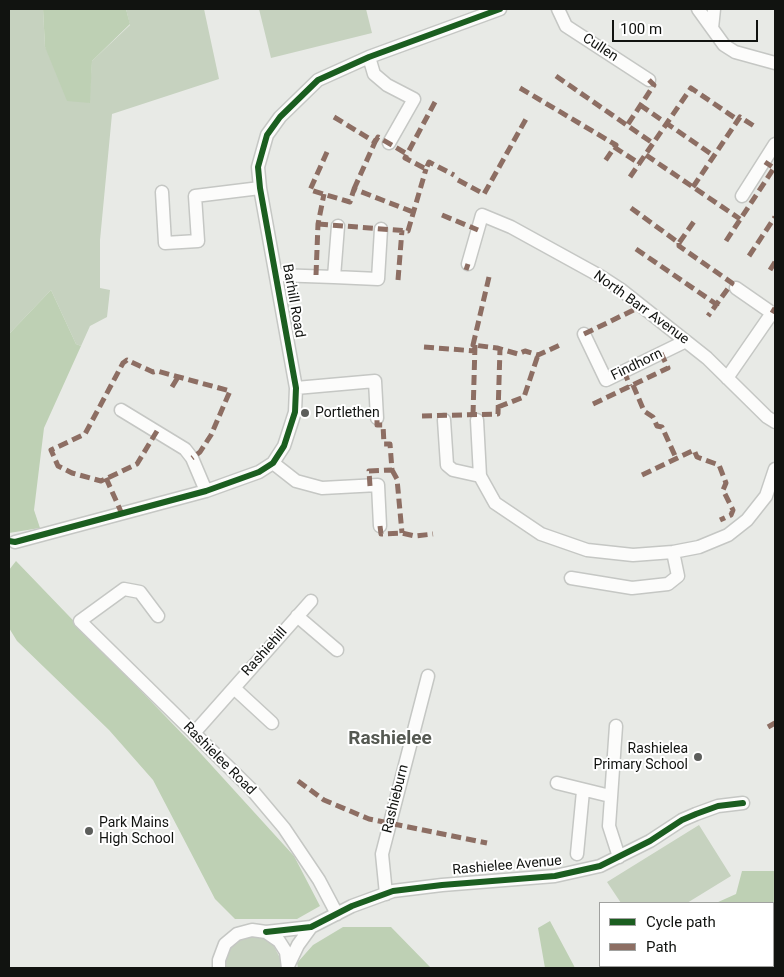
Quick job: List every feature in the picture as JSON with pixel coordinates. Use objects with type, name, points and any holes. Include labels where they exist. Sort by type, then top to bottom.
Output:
[{"type":"street","name":"Barhill Road","points":[[273,463],[284,446],[294,412],[296,388],[260,188],[258,168],[267,135],[280,116],[318,80],[369,56],[500,9]]},
{"type":"street","name":"Cullen","points":[[558,9],[566,26],[649,80]]},
{"type":"street","points":[[698,9],[724,45],[734,52],[775,63]]},
{"type":"street","points":[[712,28],[714,9]]},
{"type":"street","points":[[369,56],[374,74],[387,85],[414,99],[389,143]]},
{"type":"street","points":[[742,196],[775,144]]},
{"type":"street","points":[[162,192],[165,243],[198,241],[195,196],[260,188]]},
{"type":"street","name":"North Barr Avenue","points":[[468,264],[482,215],[511,228],[600,276],[655,315],[707,358],[767,417],[775,422]]},
{"type":"street","points":[[334,277],[338,226]]},
{"type":"street","points":[[276,275],[378,279],[380,229]]},
{"type":"street","points":[[727,378],[772,313],[736,288]]},
{"type":"street","name":"Findhorn","points":[[584,334],[606,380],[686,341]]},
{"type":"street","points":[[296,388],[374,381],[377,418]]},
{"type":"street","points":[[121,410],[185,449],[192,458],[206,491]]},
{"type":"street","points":[[444,420],[447,465],[453,470],[480,476]]},
{"type":"street","points":[[477,420],[480,476],[495,503],[524,524],[556,541],[587,550],[633,555],[673,552],[699,546],[728,536],[747,520],[766,496],[772,492],[775,469]]},
{"type":"street","points":[[15,542],[206,491],[258,472],[273,463],[296,481],[322,488],[378,485],[380,526]]},
{"type":"street","points":[[571,578],[632,588],[668,584],[678,576],[673,552]]},
{"type":"street","name":"Rashielee Road","points":[[158,616],[140,592],[124,589],[80,621],[252,790],[284,828],[319,880],[336,914]]},
{"type":"street","name":"Rashiehill","points":[[194,733],[311,601]]},
{"type":"street","name":"Rashiehill","points":[[297,616],[337,650]]},
{"type":"street","name":"Rashieburn","points":[[386,894],[382,854],[428,676]]},
{"type":"street","name":"Rashiehill","points":[[234,688],[272,723]]},
{"type":"street","points":[[616,726],[609,826],[619,857]]},
{"type":"street","points":[[557,784],[610,796]]},
{"type":"street","points":[[577,854],[583,791]]},
{"type":"street","name":"Rashielee Avenue","points":[[219,968],[219,960],[225,944],[237,934],[252,930],[266,932],[311,927],[336,914],[386,894],[442,885],[555,876],[600,866],[650,842],[682,820],[718,806],[743,803]]},
{"type":"street","name":"Rashielee Avenue","points":[[288,967],[298,945],[311,927]]},
{"type":"street","points":[[266,932],[279,940],[286,952],[288,967]]},
{"type":"green space","points":[[9,9],[43,9],[45,47],[89,103],[92,61],[130,25],[126,9],[204,9],[219,79],[112,114],[100,240],[100,288],[110,290],[107,317],[90,326],[81,346],[76,344],[51,290],[9,334]]},
{"type":"green space","points":[[43,9],[126,9],[130,24],[92,61],[90,103],[67,101],[45,47]]},
{"type":"green space","points":[[259,9],[366,9],[372,33],[271,58]]},
{"type":"green space","points":[[51,290],[76,344],[81,346],[44,428],[34,510],[40,528],[9,533],[9,334]]},
{"type":"green space","points":[[16,561],[193,745],[294,856],[320,906],[297,919],[235,919],[215,899],[153,780],[109,730],[17,641],[9,628],[9,570]]},
{"type":"green space","points":[[699,825],[731,876],[689,902],[620,902],[607,882]]},
{"type":"green space","points":[[742,871],[775,871],[775,931],[774,902],[718,902],[736,894]]},
{"type":"green space","points":[[550,921],[575,968],[545,968],[538,928]]},
{"type":"green space","points":[[343,927],[391,927],[431,968],[298,968],[297,963],[313,945]]},
{"type":"green space","points":[[255,936],[269,941],[274,946],[281,960],[281,968],[224,968],[228,949],[240,939]]},
{"type":"green space","points":[[658,967],[732,967],[731,968]]},
{"type":"marked path","points":[[556,76],[654,144]]},
{"type":"marked path","points":[[628,124],[654,85],[649,80]]},
{"type":"marked path","points":[[520,88],[616,145],[603,164]]},
{"type":"marked path","points":[[630,177],[691,88],[738,120]]},
{"type":"marked path","points":[[435,102],[405,158],[426,169],[429,162],[454,175]]},
{"type":"marked path","points":[[640,105],[714,156]]},
{"type":"marked path","points":[[334,117],[375,142],[378,137],[407,154]]},
{"type":"marked path","points":[[693,187],[740,117],[757,128]]},
{"type":"marked path","points":[[458,180],[484,194],[526,119]]},
{"type":"marked path","points":[[354,189],[375,142]]},
{"type":"marked path","points":[[614,147],[640,164]]},
{"type":"marked path","points":[[327,152],[310,190],[350,202],[354,189],[413,212]]},
{"type":"marked path","points":[[646,155],[740,219]]},
{"type":"marked path","points":[[726,241],[774,168],[765,162]]},
{"type":"marked path","points":[[318,224],[408,231],[426,169]]},
{"type":"marked path","points":[[316,275],[318,224],[324,194]]},
{"type":"marked path","points":[[631,208],[679,243],[695,220]]},
{"type":"marked path","points":[[442,215],[478,230]]},
{"type":"marked path","points":[[749,256],[775,217]]},
{"type":"marked path","points":[[398,280],[402,230]]},
{"type":"marked path","points":[[679,243],[679,246],[732,283],[708,316]]},
{"type":"marked path","points":[[636,249],[716,304],[718,309]]},
{"type":"marked path","points":[[770,270],[775,262]]},
{"type":"marked path","points":[[466,270],[468,264]]},
{"type":"marked path","points":[[489,277],[473,345],[497,348],[518,354],[525,351],[538,355],[560,345]]},
{"type":"marked path","points":[[584,334],[642,306]]},
{"type":"marked path","points":[[772,313],[775,308]]},
{"type":"marked path","points":[[473,415],[475,345]]},
{"type":"marked path","points":[[424,347],[475,351]]},
{"type":"marked path","points":[[422,416],[498,414],[500,349]]},
{"type":"marked path","points":[[593,404],[668,368],[661,353]]},
{"type":"marked path","points":[[498,407],[524,397],[538,355]]},
{"type":"marked path","points":[[157,431],[137,464],[101,481],[72,473],[58,466],[51,450],[85,434],[123,363],[127,360],[153,372],[157,371],[230,391],[211,435],[200,452],[192,458]]},
{"type":"marked path","points":[[624,371],[630,386]]},
{"type":"marked path","points":[[172,387],[178,377]]},
{"type":"marked path","points":[[633,385],[644,411],[653,417],[657,426],[662,427],[676,458]]},
{"type":"marked path","points":[[370,486],[369,471],[392,470],[390,444],[384,444],[383,425],[377,425],[377,418]]},
{"type":"marked path","points":[[642,475],[694,450],[697,457],[719,465],[726,483],[723,490],[733,510],[731,515],[720,520]]},
{"type":"marked path","points":[[392,470],[397,479],[402,533]]},
{"type":"marked path","points":[[106,478],[122,514]]},
{"type":"marked path","points":[[380,526],[381,534],[402,533],[415,536],[433,534]]},
{"type":"marked path","points":[[768,727],[775,723]]},
{"type":"marked path","points":[[298,781],[324,800],[369,819],[487,843]]},
{"type":"cycle path","points":[[9,541],[15,542],[206,491],[259,472],[273,463],[284,446],[295,412],[296,388],[260,188],[258,167],[267,135],[280,117],[318,80],[369,57],[500,9]]},
{"type":"cycle path","points":[[266,932],[311,927],[352,906],[393,891],[555,876],[600,866],[650,841],[682,820],[718,806],[743,803]]},
{"type":"place","name":"Portlethen","points":[[305,413]]},
{"type":"place","name":"Rashielea Primary School","points":[[698,757]]},
{"type":"place","name":"Park Mains High School","points":[[89,831]]},
{"type":"district","name":"Rashielee","points":[[390,739]]}]
